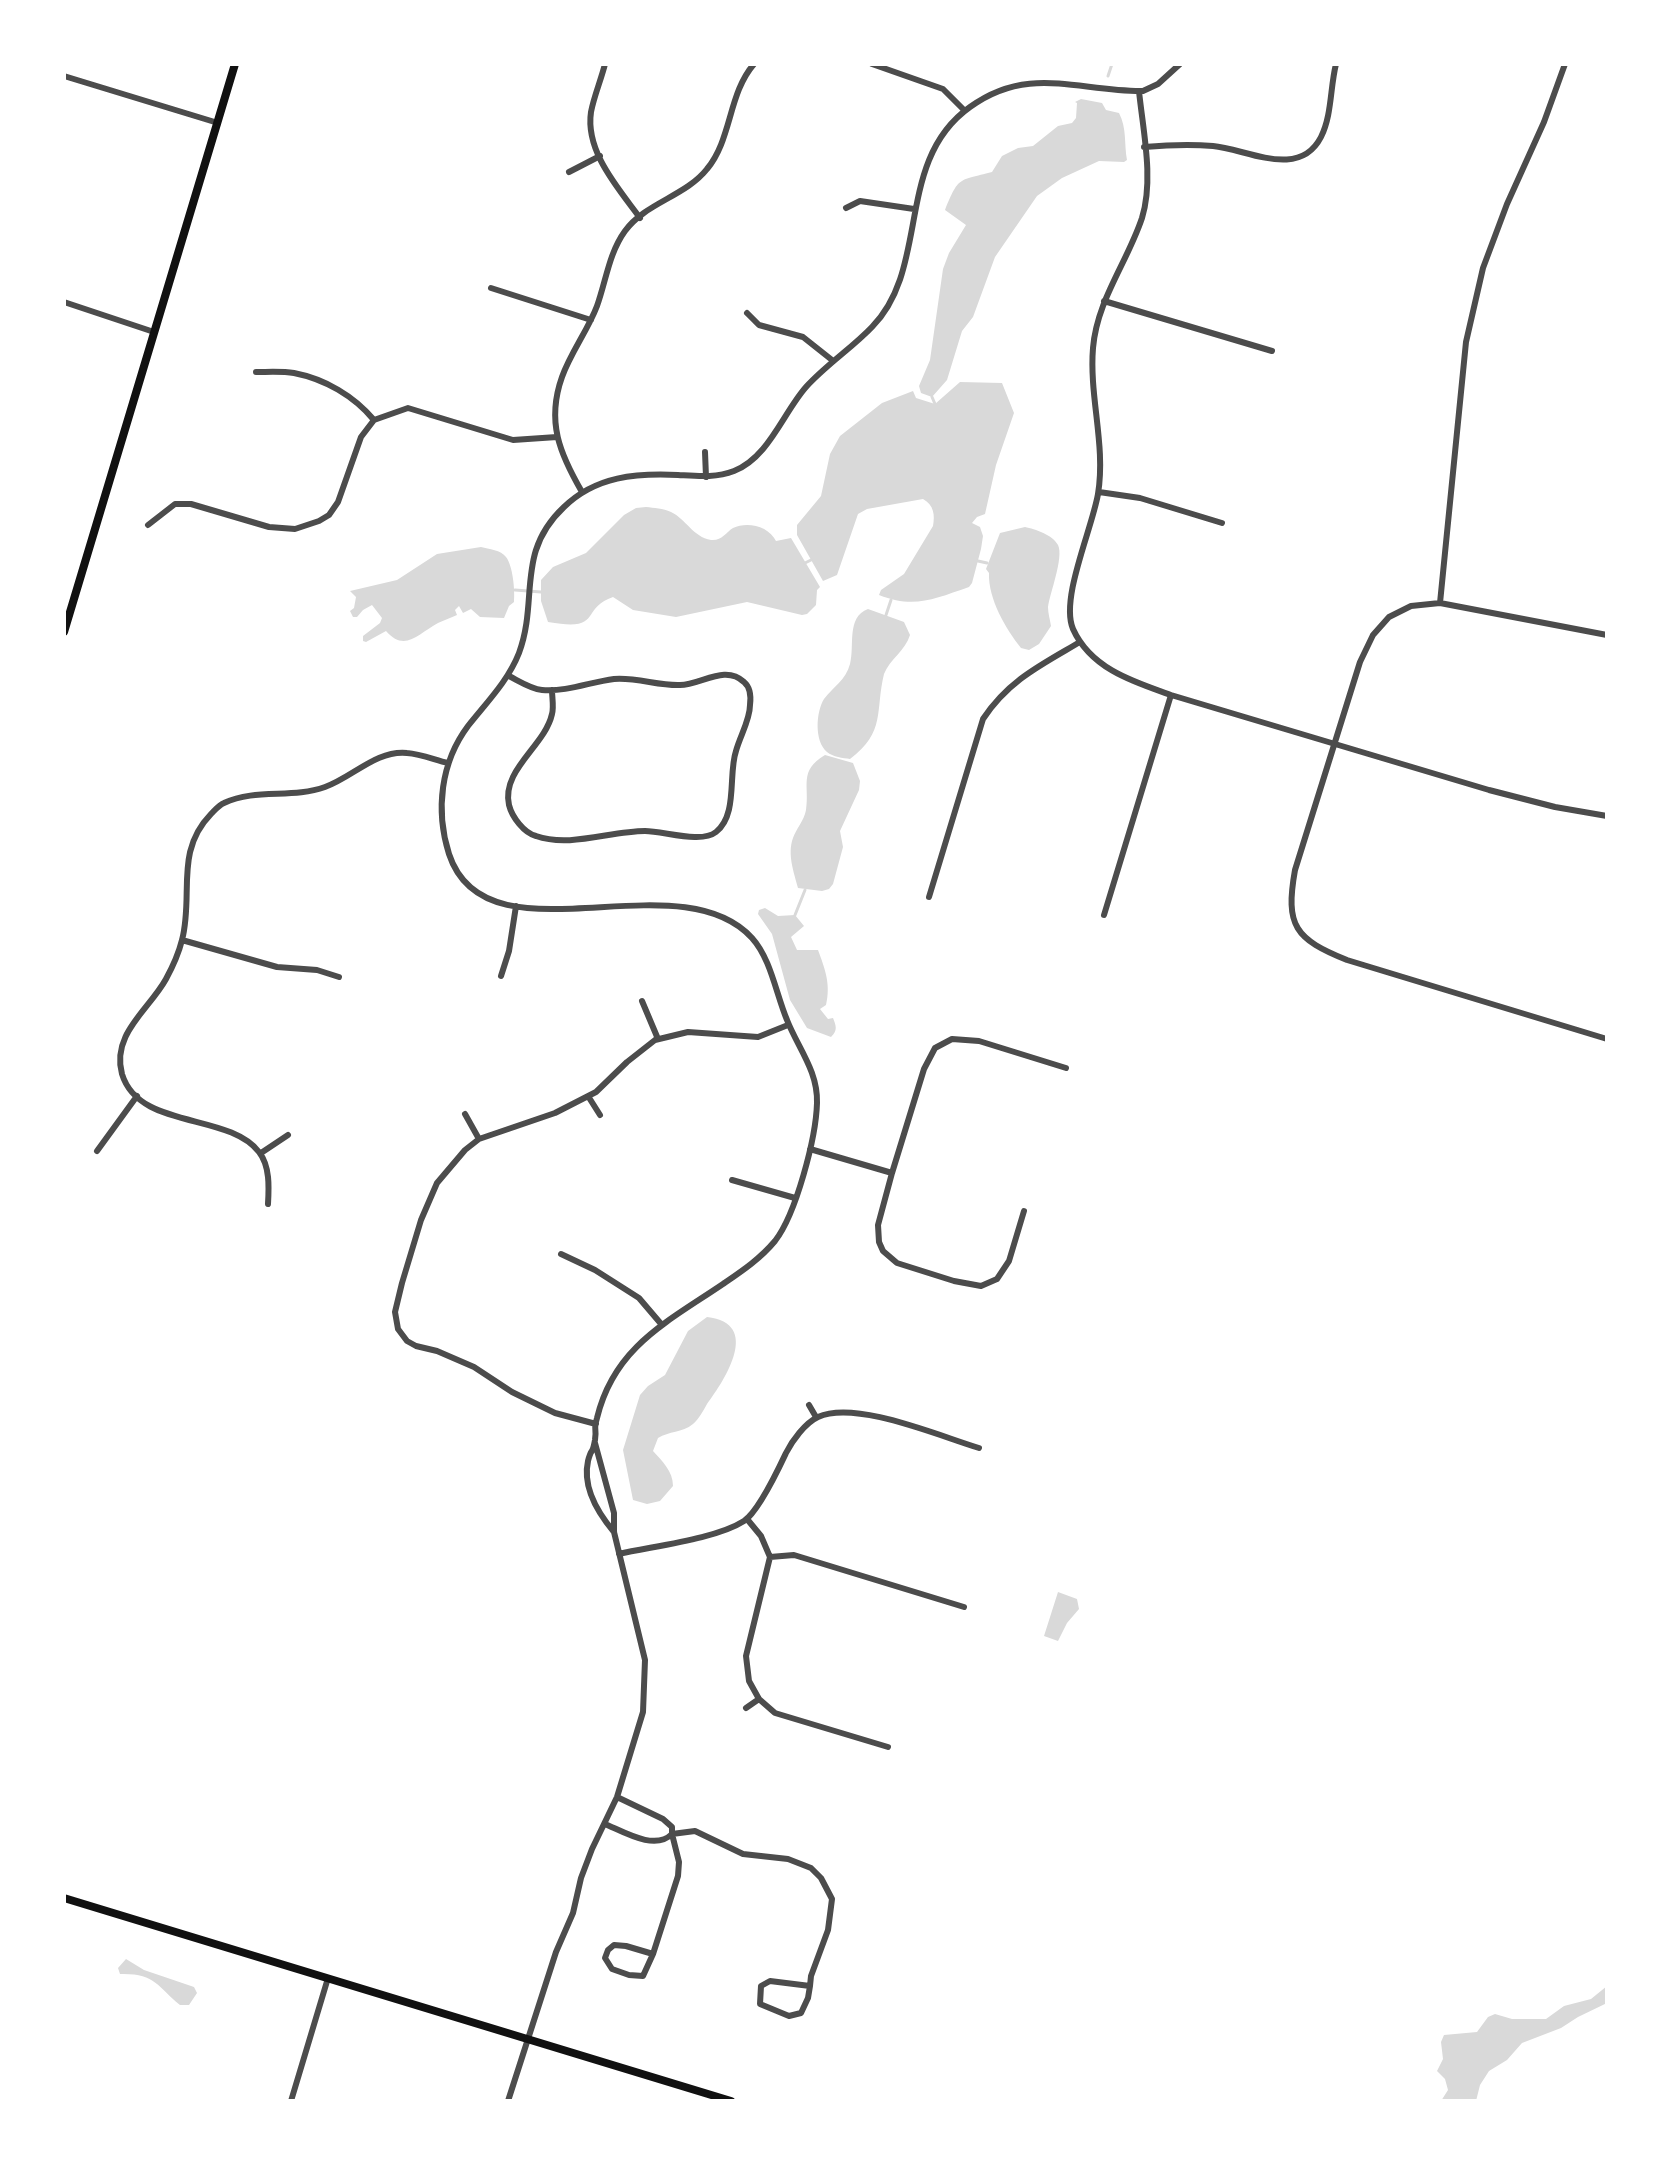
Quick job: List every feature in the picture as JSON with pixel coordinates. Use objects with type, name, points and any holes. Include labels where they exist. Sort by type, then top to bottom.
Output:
[{"type":"main road","points":[[64,632],[235,64]]},
{"type":"main road","points":[[64,1898],[731,2101]]},
{"type":"street","points":[[605,64],[591,113],[591,131],[607,173],[640,218]]},
{"type":"street","points":[[582,492],[569,472],[557,437],[555,415],[562,377],[591,320],[610,261],[626,230],[693,184],[709,167],[741,81],[754,64]]},
{"type":"street","points":[[872,64],[943,89],[965,111]]},
{"type":"street","points":[[614,1532],[603,1518],[586,1480],[596,1424],[613,1373],[638,1343],[754,1262],[778,1237],[795,1198],[810,1149],[816,1125],[817,1093],[810,1065],[788,1025],[759,947],[748,933],[725,918],[695,908],[658,904],[570,909],[516,906],[480,897],[462,880],[445,840],[442,787],[448,763],[464,732],[509,676],[521,647],[527,618],[531,565],[541,536],[551,521],[566,504],[591,486],[624,476],[706,477],[736,470],[757,454],[802,391],[832,360],[872,327],[893,299],[904,264],[925,165],[945,131],[965,111],[998,92],[1034,81],[1139,91],[1158,84],[1180,64]]},
{"type":"street","points":[[1144,147],[1180,144],[1217,146],[1281,161],[1296,158],[1311,150],[1320,139],[1327,121],[1336,64]]},
{"type":"street","points":[[1440,603],[1466,342],[1483,268],[1565,64]]},
{"type":"street","points":[[64,76],[218,123]]},
{"type":"street","points":[[1139,91],[1147,183],[1143,216],[1104,301],[1093,348],[1092,386],[1101,468],[1091,527],[1070,595],[1072,628],[1080,642],[1104,665],[1127,679],[1171,695],[1489,790],[1555,807],[1607,816]]},
{"type":"street","points":[[569,172],[600,156]]},
{"type":"street","points":[[846,208],[860,201],[914,209]]},
{"type":"street","points":[[491,288],[591,320]]},
{"type":"street","points":[[1104,301],[1272,351]]},
{"type":"street","points":[[64,302],[154,332]]},
{"type":"street","points":[[747,313],[759,325],[803,337],[832,360]]},
{"type":"street","points":[[256,372],[294,373],[340,390],[362,405],[374,420]]},
{"type":"street","points":[[148,525],[175,504],[191,504],[269,527],[295,529],[319,521],[329,515],[338,502],[361,437],[374,420],[408,408],[513,440],[557,437]]},
{"type":"street","points":[[705,452],[706,477]]},
{"type":"street","points":[[1099,492],[1140,498],[1222,523]]},
{"type":"street","points":[[1607,635],[1440,603],[1411,606],[1389,617],[1373,635],[1360,662],[1295,870],[1290,899],[1291,916],[1298,929],[1316,948],[1607,1039]]},
{"type":"street","points":[[929,897],[983,719],[996,700],[1017,679],[1080,642]]},
{"type":"street","points":[[509,676],[538,690],[616,678],[683,686],[730,675],[744,681],[749,689],[751,707],[734,754],[724,822],[715,833],[703,837],[645,831],[563,840],[534,836],[517,821],[509,806],[509,789],[553,713],[552,690]]},
{"type":"street","points":[[1104,915],[1171,695]]},
{"type":"street","points":[[268,1204],[269,1177],[261,1153],[243,1138],[158,1110],[130,1090],[122,1074],[120,1056],[127,1032],[166,980],[182,940],[187,855],[200,824],[221,804],[251,794],[295,793],[322,788],[346,778],[382,756],[407,753],[448,763]]},
{"type":"street","points":[[501,976],[509,951],[516,906]]},
{"type":"street","points":[[182,940],[277,967],[317,970],[339,977]]},
{"type":"street","points":[[642,1001],[658,1039]]},
{"type":"street","points":[[596,1424],[555,1413],[512,1392],[474,1367],[437,1351],[416,1346],[407,1341],[398,1329],[395,1312],[426,1208],[437,1183],[465,1150],[479,1139],[555,1113],[588,1096],[658,1039],[688,1032],[758,1037],[788,1025]]},
{"type":"street","points":[[1024,1211],[1009,1261],[997,1279],[981,1286],[897,1263],[883,1251],[879,1242],[878,1225],[892,1173],[924,1069],[935,1048],[952,1039],[979,1041],[1066,1068]]},
{"type":"street","points":[[97,1151],[137,1096]]},
{"type":"street","points":[[588,1096],[600,1115]]},
{"type":"street","points":[[465,1114],[479,1139]]},
{"type":"street","points":[[261,1153],[288,1135]]},
{"type":"street","points":[[810,1149],[892,1173]]},
{"type":"street","points":[[732,1180],[795,1198]]},
{"type":"street","points":[[561,1254],[595,1270],[639,1298],[662,1325]]},
{"type":"street","points":[[809,1405],[816,1417]]},
{"type":"street","points":[[619,1554],[713,1534],[747,1519],[771,1484],[791,1444],[816,1417],[841,1412],[865,1413],[979,1448]]},
{"type":"street","points":[[508,2101],[556,1952],[573,1913],[581,1878],[617,1797],[643,1712],[645,1660],[614,1532],[614,1513],[595,1443]]},
{"type":"street","points":[[747,1519],[761,1536],[770,1557],[746,1656],[749,1681],[759,1699],[775,1713],[888,1747]]},
{"type":"street","points":[[770,1557],[794,1555],[964,1607]]},
{"type":"street","points":[[746,1708],[759,1699]]},
{"type":"street","points":[[617,1797],[663,1819],[672,1827],[679,1862],[678,1876],[653,1954],[643,1976],[612,1969],[606,1962],[608,1950],[614,1945],[653,1954]]},
{"type":"street","points":[[605,1824],[649,1842],[667,1840],[672,1834],[695,1831],[743,1854],[788,1859],[811,1868],[821,1878],[832,1899],[828,1930],[811,1976],[810,1986],[808,1998],[801,2013],[789,2016],[760,2004],[761,1986],[770,1981],[810,1986]]},
{"type":"street","points":[[291,2101],[328,1978]]},
{"type":"shaded area","points":[[1081,99],[1102,103],[1106,110],[1119,113],[1127,160],[1099,161],[1062,178],[1037,196],[995,257],[973,317],[962,331],[947,380],[932,397],[921,393],[919,386],[930,360],[943,269],[966,225],[945,210],[953,191],[966,179],[992,172],[1002,156],[1018,148],[1033,146],[1058,126],[1072,123],[1076,118],[1075,102]]},
{"type":"shaded area","points":[[960,382],[1002,383],[1014,413],[996,465],[985,514],[972,523],[980,527],[983,536],[972,583],[969,587],[924,601],[903,601],[879,595],[881,590],[904,574],[933,526],[933,511],[923,499],[867,509],[858,514],[837,575],[823,581],[797,535],[797,525],[821,496],[830,454],[840,436],[882,403],[913,391],[916,398],[935,404]]},
{"type":"shaded area","points":[[636,508],[671,512],[699,535],[711,540],[745,525],[763,528],[776,541],[791,538],[820,587],[816,605],[802,615],[747,602],[676,617],[633,610],[613,597],[596,607],[584,622],[548,622],[541,601],[541,580],[553,567],[586,553],[624,515]]},
{"type":"shaded area","points":[[1025,527],[1052,538],[1059,551],[1048,607],[1051,626],[1039,644],[1029,650],[1021,648],[1004,623],[991,593],[986,569],[1000,533]]},
{"type":"shaded area","points":[[481,547],[501,553],[510,566],[514,602],[504,618],[480,617],[471,609],[463,613],[459,606],[455,610],[457,615],[412,639],[399,640],[386,631],[363,641],[363,636],[382,618],[372,605],[353,617],[350,611],[354,608],[356,597],[350,591],[397,580],[437,554]]},
{"type":"shaded area","points":[[868,609],[904,622],[910,635],[884,674],[874,730],[869,740],[850,759],[832,755],[823,747],[818,734],[818,719],[824,699],[848,670],[854,625],[861,613]]},
{"type":"shaded area","points":[[825,755],[853,763],[860,781],[859,790],[840,831],[843,847],[833,884],[822,891],[798,888],[791,850],[806,810],[808,773]]},
{"type":"shaded area","points":[[765,908],[778,916],[795,915],[804,926],[791,937],[797,950],[818,950],[828,983],[826,1005],[820,1009],[828,1019],[833,1018],[836,1028],[831,1037],[807,1028],[790,1000],[772,934],[758,914]]},
{"type":"shaded area","points":[[707,1317],[724,1321],[733,1330],[736,1341],[729,1368],[695,1422],[658,1438],[653,1451],[669,1471],[673,1486],[660,1501],[647,1504],[633,1500],[623,1450],[640,1395],[665,1375],[688,1331]]},
{"type":"shaded area","points":[[1058,1592],[1077,1599],[1079,1609],[1058,1641],[1044,1636]]},
{"type":"shaded area","points":[[126,1959],[144,1970],[194,1987],[197,1993],[189,2005],[180,2005],[148,1978],[120,1974],[118,1968]]},
{"type":"shaded area","points":[[1607,1986],[1607,2003],[1561,2028],[1522,2043],[1507,2060],[1489,2071],[1480,2085],[1476,2101],[1441,2101],[1448,2090],[1445,2079],[1437,2071],[1443,2059],[1441,2042],[1444,2035],[1477,2032],[1488,2017],[1495,2014],[1512,2019],[1546,2019],[1564,2006],[1591,1999]]},
{"type":"waterway","points":[[1108,76],[1112,64]]},
{"type":"waterway","points":[[932,397],[935,404]]},
{"type":"waterway","points":[[805,563],[811,560]]},
{"type":"waterway","points":[[978,561],[987,563]]},
{"type":"waterway","points":[[515,590],[541,592]]},
{"type":"waterway","points":[[886,615],[891,600]]},
{"type":"waterway","points":[[795,915],[805,890]]}]
